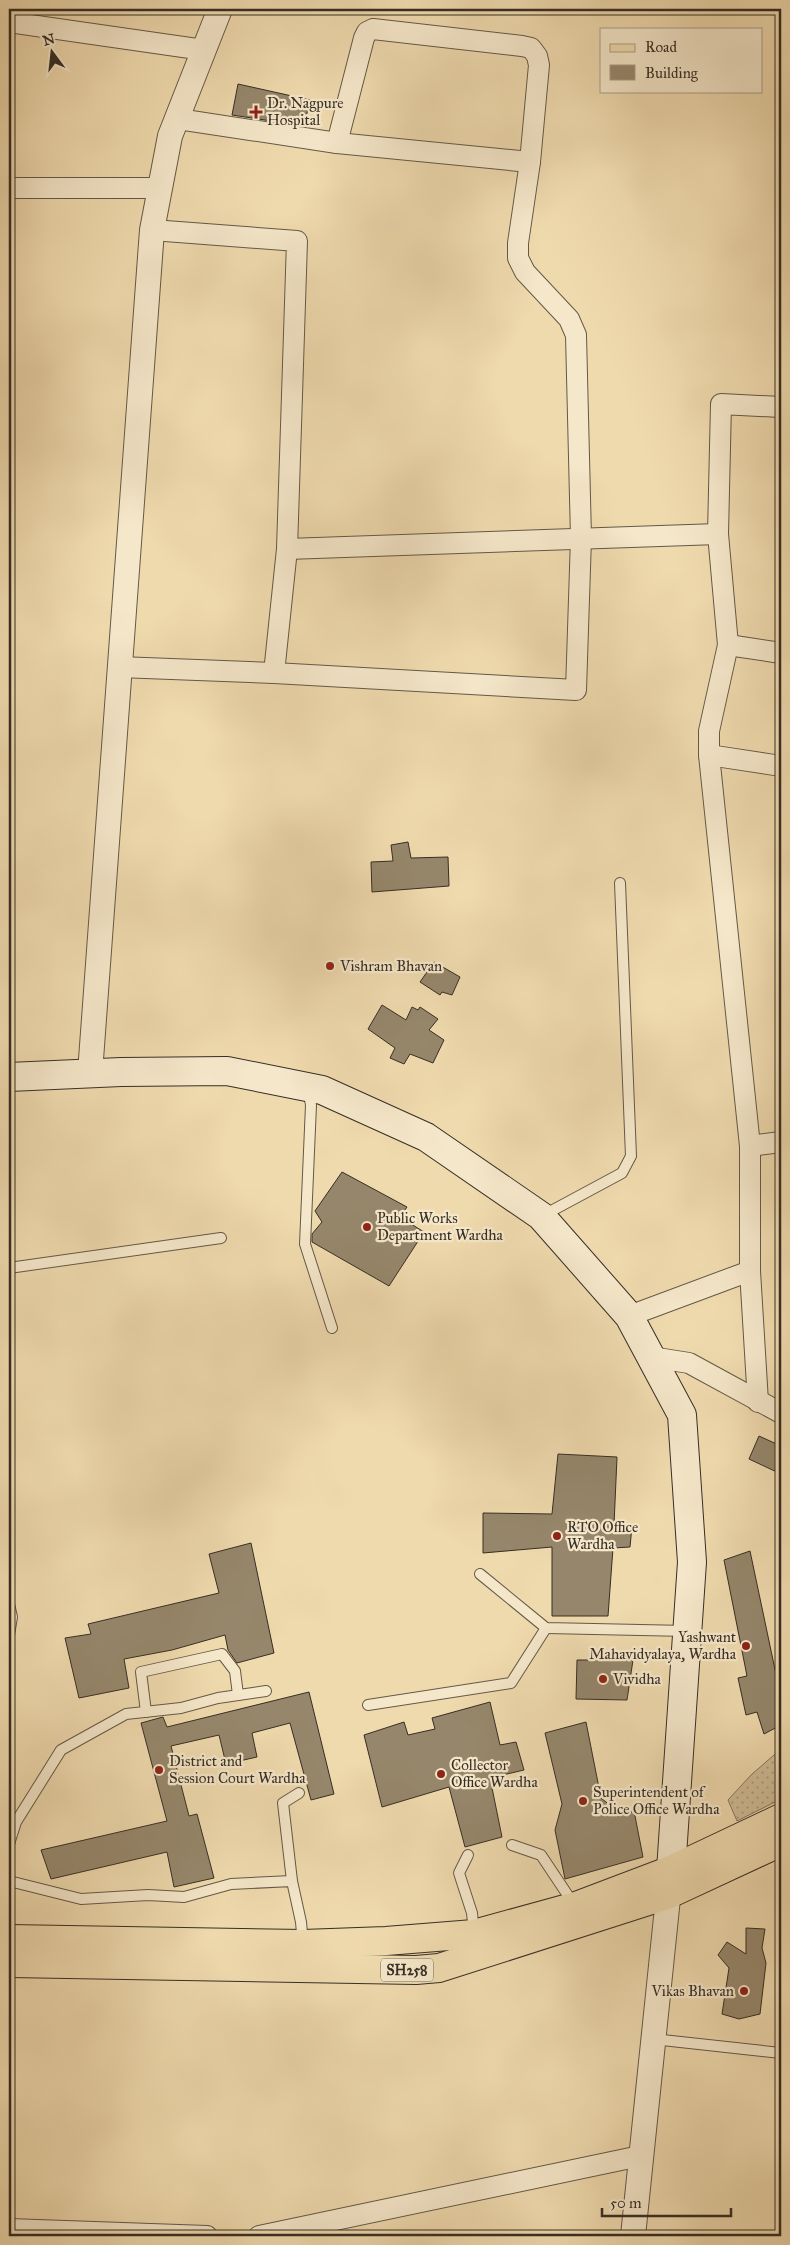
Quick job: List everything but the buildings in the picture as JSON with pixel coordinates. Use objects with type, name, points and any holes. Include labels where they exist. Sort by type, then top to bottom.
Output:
[{"type":"main road","points":[[9,1077],[90,1073],[227,1071],[322,1090],[426,1137],[541,1216],[629,1316],[682,1415],[692,1562],[669,1882]]},
{"type":"main road","name":"SH258","points":[[9,1963],[302,1956],[434,1938],[542,1927],[576,1906],[669,1882],[781,1818]]},
{"type":"main road","name":"SH258","points":[[9,1938],[302,1956],[416,1970],[440,1968],[542,1927],[781,1842]]},
{"type":"main road","points":[[434,1938],[440,1968]]},
{"type":"street","points":[[90,1073],[152,230],[170,136],[220,9]]},
{"type":"street","points":[[9,22],[204,50]]},
{"type":"street","points":[[119,667],[274,673],[576,690],[581,538],[576,335],[569,319],[525,272],[518,258],[518,243],[530,162],[539,65],[537,56],[531,48],[372,29],[367,32],[364,38],[337,143]]},
{"type":"street","points":[[178,119],[337,143],[530,162]]},
{"type":"street","points":[[9,188],[160,188]]},
{"type":"street","points":[[152,230],[297,241],[287,549],[274,673]]},
{"type":"street","points":[[758,1402],[750,1271],[750,1146],[709,755],[709,731],[728,645],[718,534],[721,404],[781,407]]},
{"type":"street","points":[[287,549],[718,534]]},
{"type":"street","points":[[728,645],[781,653]]},
{"type":"street","points":[[709,755],[781,766]]},
{"type":"street","points":[[750,1146],[781,1142]]},
{"type":"street","points":[[629,1316],[750,1271]]},
{"type":"street","points":[[651,1357],[689,1363],[781,1413]]},
{"type":"street","points":[[633,2236],[669,1882]]},
{"type":"street","points":[[259,2236],[640,2156]]},
{"type":"street","points":[[9,2229],[207,2236]]},
{"type":"lane","points":[[541,1216],[622,1173],[631,1156],[620,883]]},
{"type":"lane","points":[[307,1087],[311,1105],[305,1244],[332,1328]]},
{"type":"lane","points":[[9,1268],[221,1238]]},
{"type":"lane","points":[[480,1574],[546,1628],[688,1630]]},
{"type":"lane","points":[[9,1604],[12,1617],[9,1636]]},
{"type":"lane","points":[[368,1705],[511,1683],[546,1628]]},
{"type":"lane","points":[[146,1712],[141,1672],[222,1654],[235,1671],[238,1695]]},
{"type":"lane","points":[[9,1844],[16,1822],[61,1750],[126,1714],[181,1708],[218,1698],[266,1691]]},
{"type":"lane","points":[[299,1793],[283,1803],[292,1881],[301,1922],[302,1956]]},
{"type":"lane","points":[[512,1845],[542,1855],[576,1906]]},
{"type":"lane","points":[[468,1855],[459,1872],[472,1913],[474,1934]]},
{"type":"lane","points":[[9,1881],[81,1899],[148,1896],[184,1897],[231,1884],[292,1881]]},
{"type":"lane","points":[[653,2039],[781,2053]]},
{"type":"shaded area","points":[[781,1749],[781,1799],[737,1821],[728,1800],[751,1775]]},
{"type":"place","name":"Dr. Nagpure Hospital","points":[[256,112]]},
{"type":"place","name":"Vishram Bhavan","points":[[330,966]]},
{"type":"place","name":"Public Works Department Wardha","points":[[367,1227]]},
{"type":"place","name":"RTO Office Wardha","points":[[557,1536]]},
{"type":"place","name":"Yashwant Mahavidyalaya, Wardha","points":[[746,1646]]},
{"type":"place","name":"Vividha","points":[[603,1679]]},
{"type":"place","name":"District and Session Court Wardha","points":[[159,1770]]},
{"type":"place","name":"Collector Office Wardha","points":[[441,1774]]},
{"type":"place","name":"Superintendent of Police Office Wardha","points":[[583,1801]]},
{"type":"place","name":"Vikas Bhavan","points":[[744,1991]]}]
